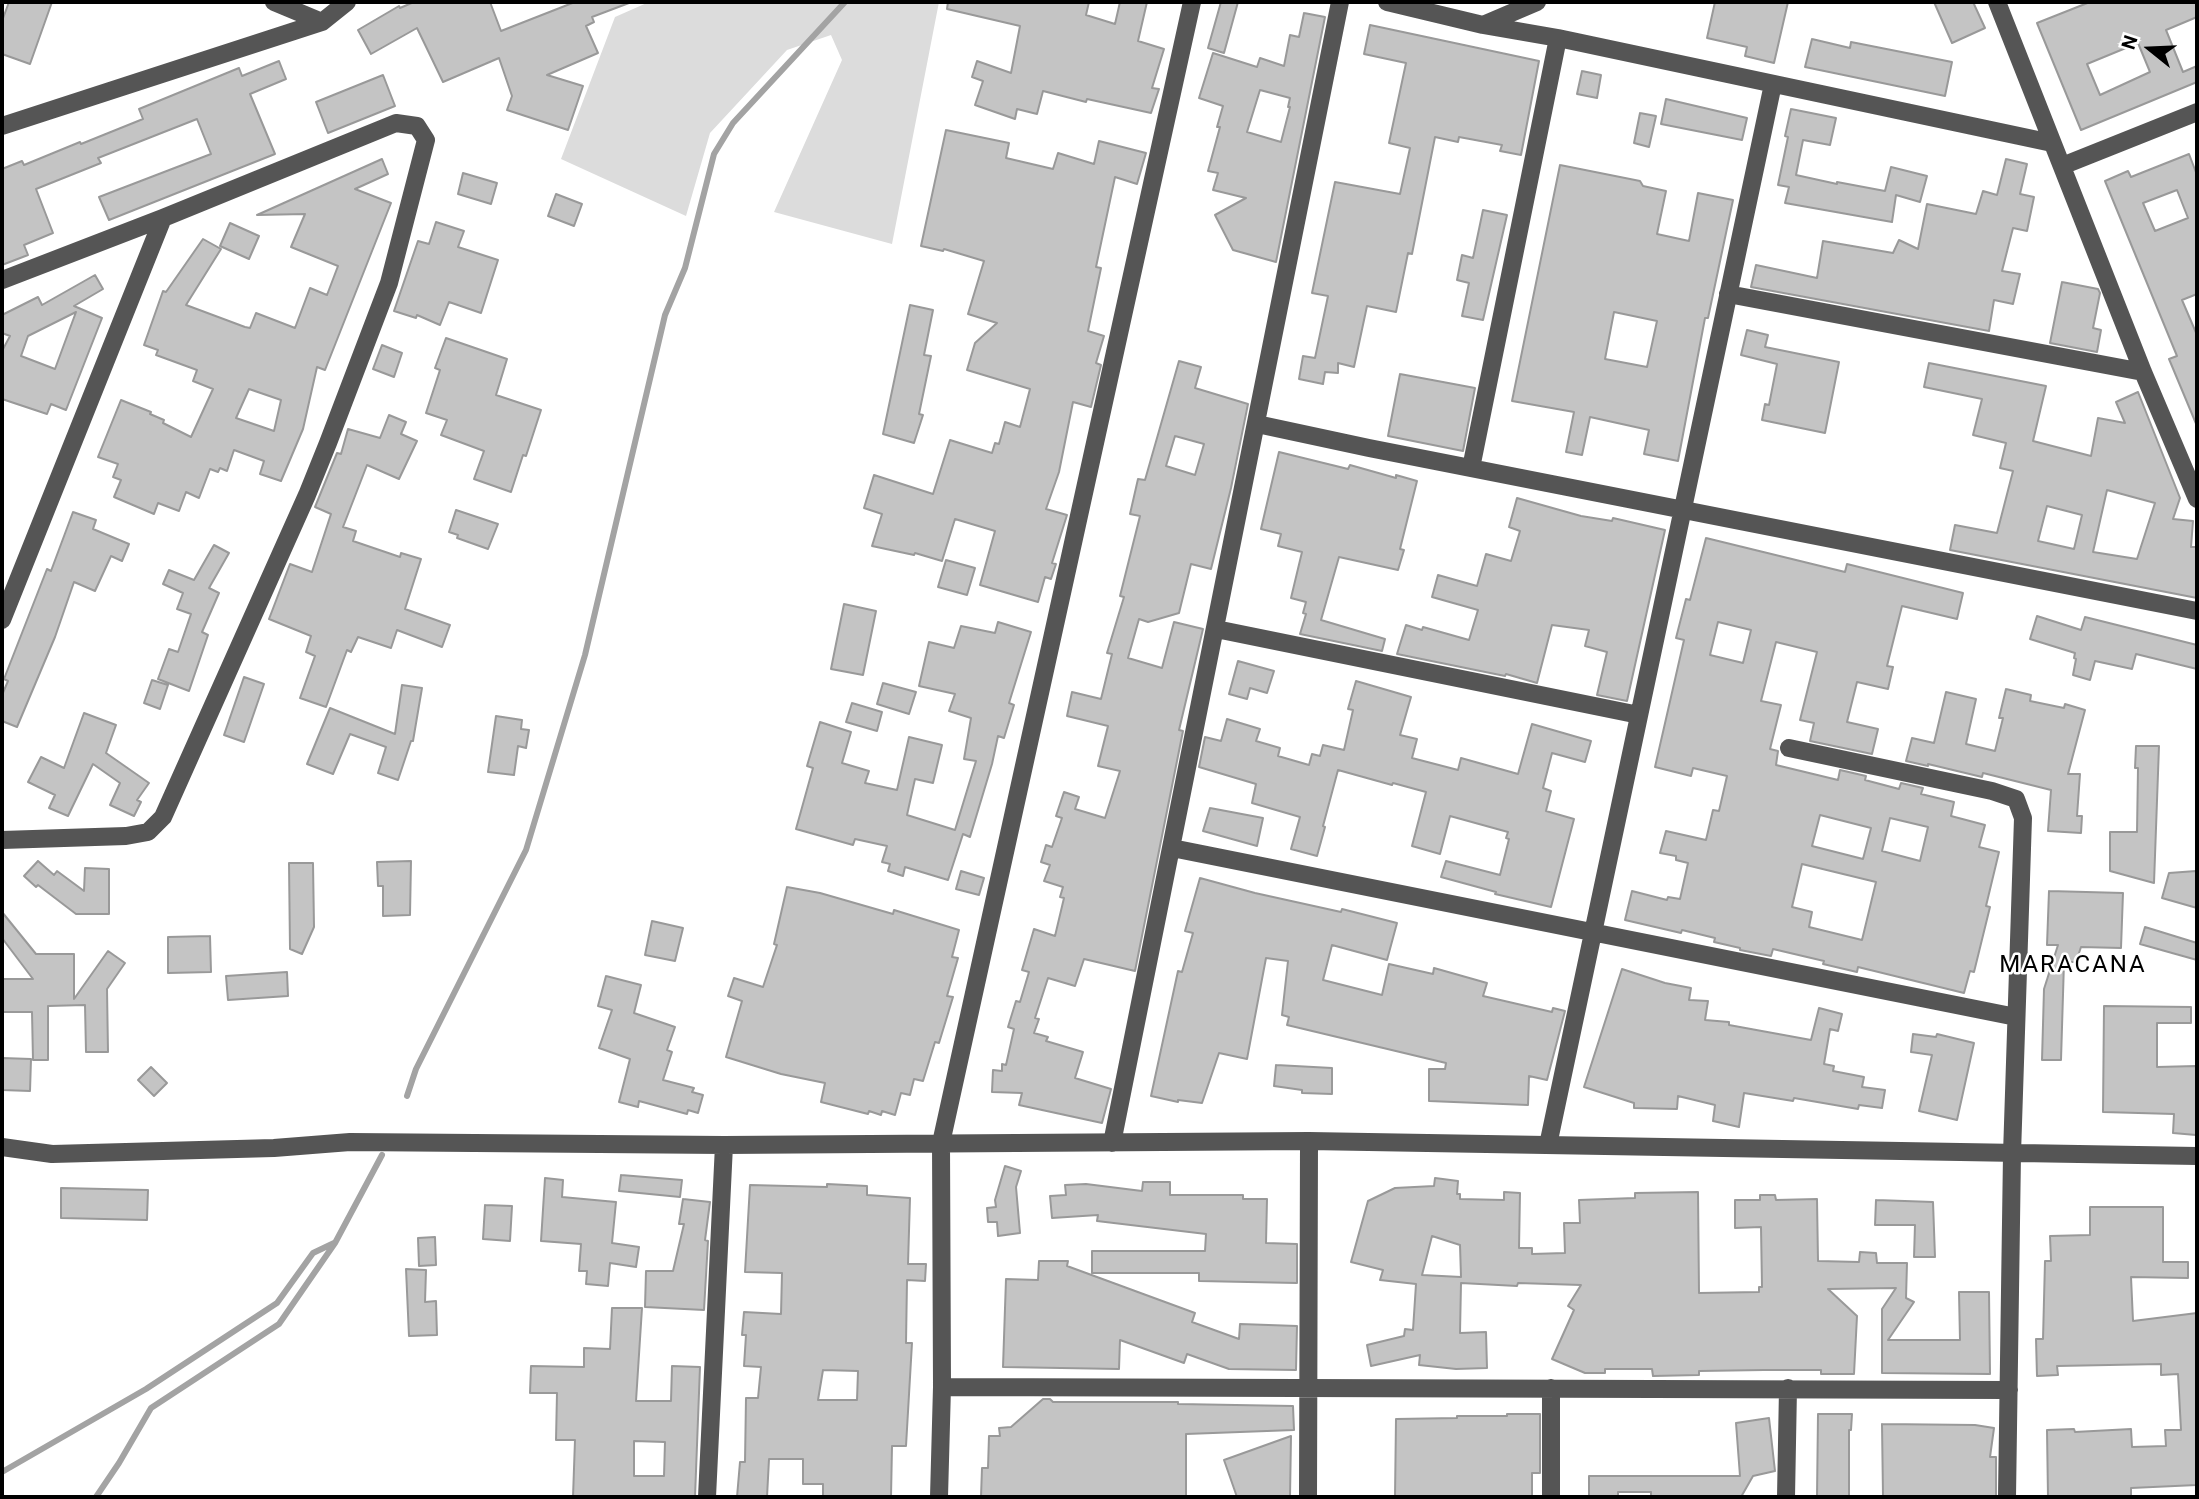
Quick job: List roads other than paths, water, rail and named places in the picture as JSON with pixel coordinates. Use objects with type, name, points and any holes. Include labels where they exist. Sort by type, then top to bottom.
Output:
[{"type":"street","points":[[274,2],[322,22]]},
{"type":"street","points":[[2,126],[322,22],[347,2]]},
{"type":"street","points":[[939,1497],[942,1387],[941,1143],[1192,2]]},
{"type":"street","points":[[1112,1143],[1340,2]]},
{"type":"street","points":[[1387,2],[1483,25],[1558,38],[2052,143]]},
{"type":"street","points":[[1483,25],[1537,2]]},
{"type":"street","points":[[1997,2],[2143,372],[2197,499]]},
{"type":"street","points":[[1471,468],[1558,38]]},
{"type":"street","points":[[1548,1146],[1773,84]]},
{"type":"street","points":[[2062,166],[2197,112]]},
{"type":"street","points":[[2,279],[163,218],[396,123],[417,126],[426,140],[389,283],[328,443],[163,817],[148,832],[126,836],[2,840]]},
{"type":"street","points":[[2,621],[163,218]]},
{"type":"street","points":[[1728,294],[2143,372]]},
{"type":"street","points":[[1257,424],[2197,611]]},
{"type":"street","points":[[1216,629],[1639,715]]},
{"type":"street","points":[[1789,748],[1992,791],[2016,799],[2023,818],[2012,1154],[2007,1497]]},
{"type":"street","points":[[1172,848],[2016,1017]]},
{"type":"street","points":[[1308,1497],[1309,1141]]},
{"type":"street","points":[[2,1147],[52,1154],[274,1149],[350,1142],[724,1145],[1309,1141],[2197,1156]]},
{"type":"street","points":[[707,1497],[724,1145]]},
{"type":"street","points":[[942,1387],[2009,1390]]},
{"type":"street","points":[[1550,1497],[1551,1388]]},
{"type":"street","points":[[1786,1497],[1788,1388]]},
{"type":"waterway","points":[[407,1096],[416,1069],[526,850],[585,655],[665,315],[685,268],[714,154],[733,123],[845,2]]},
{"type":"waterway","points":[[96,1497],[151,1408],[279,1324],[335,1243],[382,1155]]},
{"type":"waterway","points":[[2,1472],[146,1389],[277,1303],[313,1253],[334,1243]]},
{"type":"district","name":"MARACANA","points":[[2073,966]]}]
